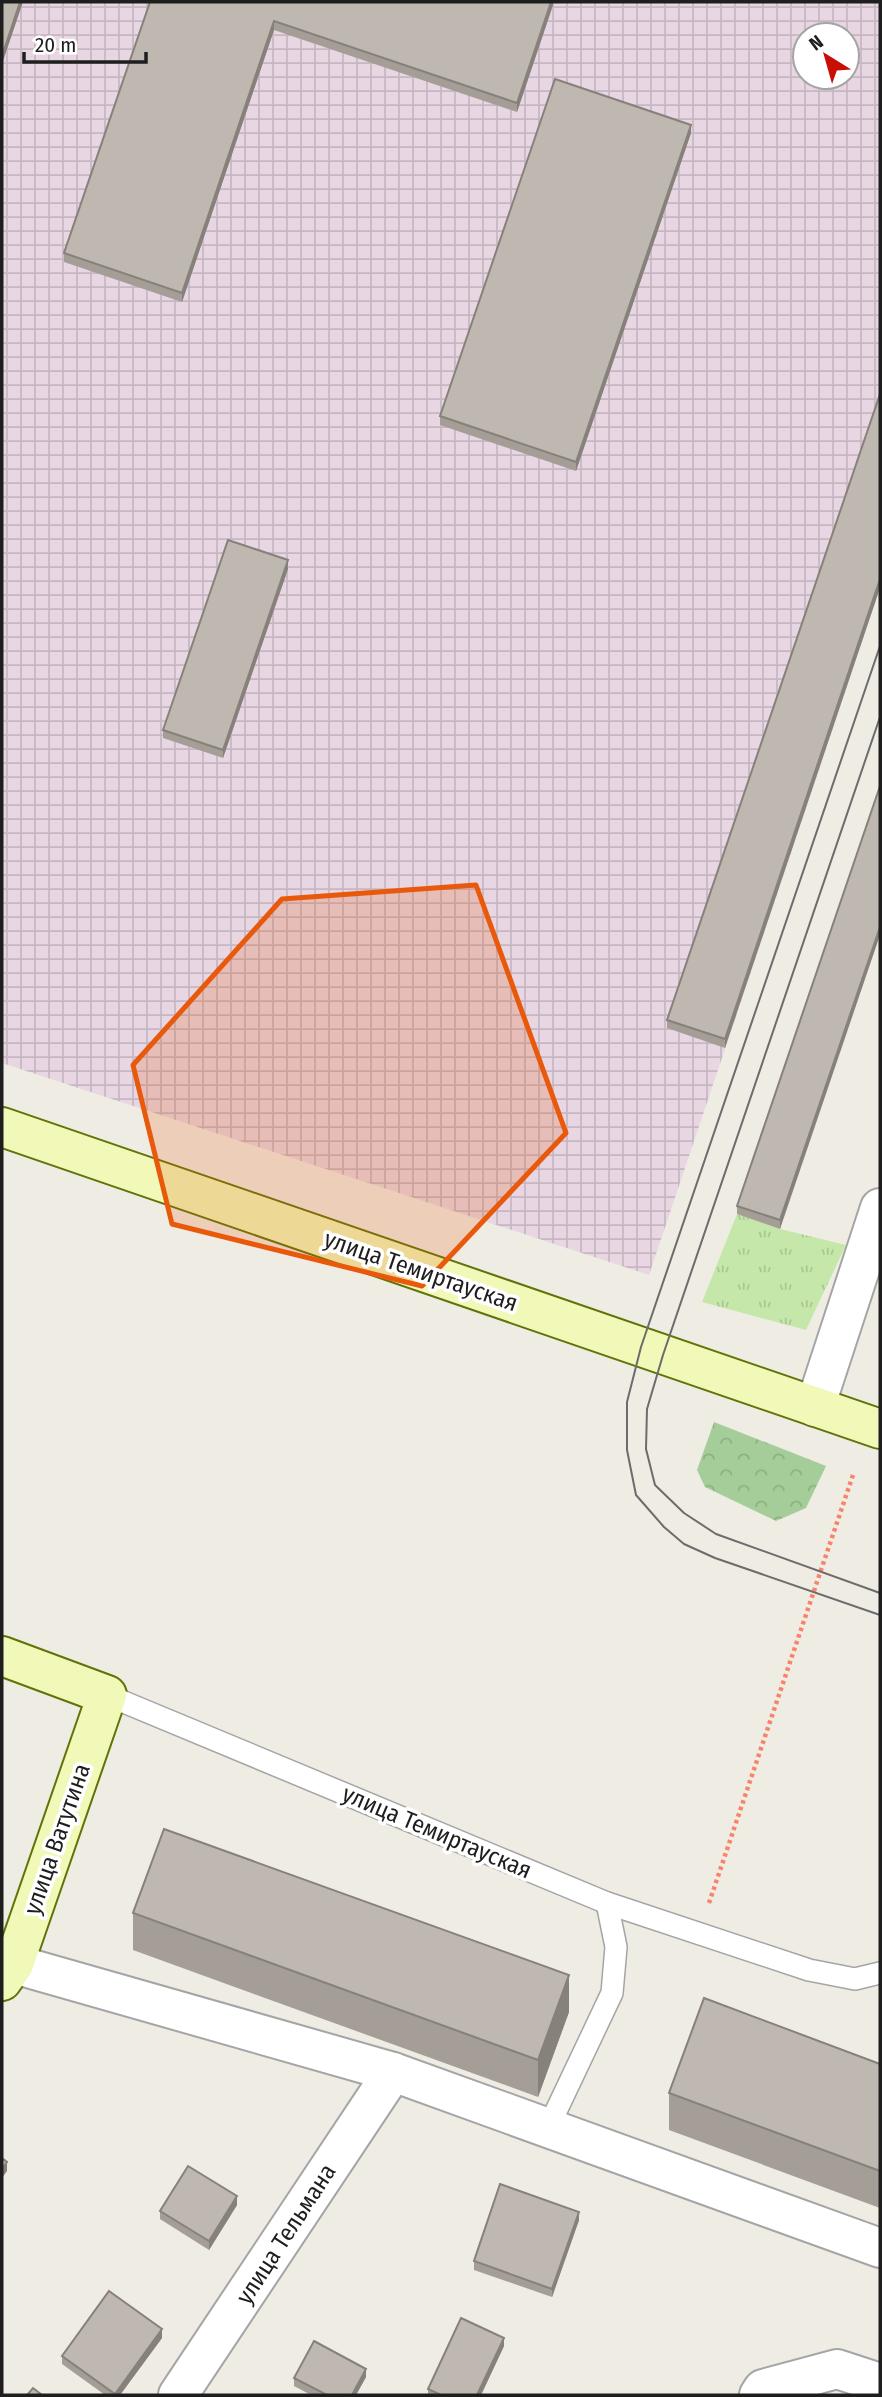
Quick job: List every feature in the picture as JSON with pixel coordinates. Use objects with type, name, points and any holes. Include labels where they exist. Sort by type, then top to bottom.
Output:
[{"type":"street","name":"улица Темиртауская","points":[[2,1127],[880,1429]]},
{"type":"street","points":[[815,1407],[880,1209]]},
{"type":"street","name":"улица Темиртауская","points":[[2,1656],[107,1695]]},
{"type":"street","name":"улица Ватутина","points":[[8,1973],[107,1695]]},
{"type":"street","points":[[8,1973],[393,2073],[880,2248]]},
{"type":"street","name":"улица Тельмана","points":[[178,2395],[393,2073]]},
{"type":"street","points":[[761,2392],[836,2368],[880,2383]]},
{"type":"lane","name":"улица Темиртауская","points":[[107,1695],[607,1903],[809,1970],[855,1979],[880,1973]]},
{"type":"lane","points":[[548,2129],[612,1993],[616,1947],[607,1903]]},
{"type":"path","points":[[699,1934],[854,1472]]},
{"type":"highlighted area","points":[[476,885],[566,1133],[422,1286],[172,1224],[133,1065],[282,899]]},
{"type":"shaded area","points":[[2,2],[880,2],[880,588],[649,1275],[2,1063]]},
{"type":"green space","points":[[737,1214],[780,1229],[846,1245],[806,1330],[702,1302]]},
{"type":"green space","points":[[714,1422],[826,1466],[806,1508],[776,1521],[705,1487],[697,1470]]},
{"type":"building","points":[[2,2],[20,2],[2,56]]},
{"type":"building","points":[[150,2],[551,2],[517,103],[274,21],[182,293],[64,253]]},
{"type":"building","points":[[555,79],[691,125],[576,462],[440,416]]},
{"type":"building","points":[[880,394],[880,579],[725,1039],[667,1020]]},
{"type":"building","points":[[228,540],[288,560],[223,750],[163,730]]},
{"type":"building","points":[[880,786],[880,927],[780,1220],[737,1206]]},
{"type":"building","points":[[164,1829],[569,1975],[538,2060],[133,1913]]},
{"type":"building","points":[[704,1998],[880,2064],[880,2171],[669,2093]]},
{"type":"building","points":[[188,2166],[237,2196],[209,2241],[160,2211]]},
{"type":"building","points":[[500,2184],[579,2212],[552,2289],[474,2261]]},
{"type":"building","points":[[109,2291],[162,2329],[115,2394],[62,2356]]},
{"type":"building","points":[[461,2318],[504,2338],[477,2395],[441,2395],[428,2389]]},
{"type":"building","points":[[314,2341],[366,2369],[352,2395],[327,2395],[294,2378]]},
{"type":"building","points":[[33,2388],[42,2395],[27,2395]]},
{"type":"tram line","points":[[880,646],[641,1347],[627,1402],[627,1450],[636,1495],[664,1527],[684,1544],[715,1558],[880,1615]]},
{"type":"tram line","points":[[880,717],[663,1355],[647,1409],[646,1449],[655,1485],[684,1513],[716,1534],[880,1593]]}]
